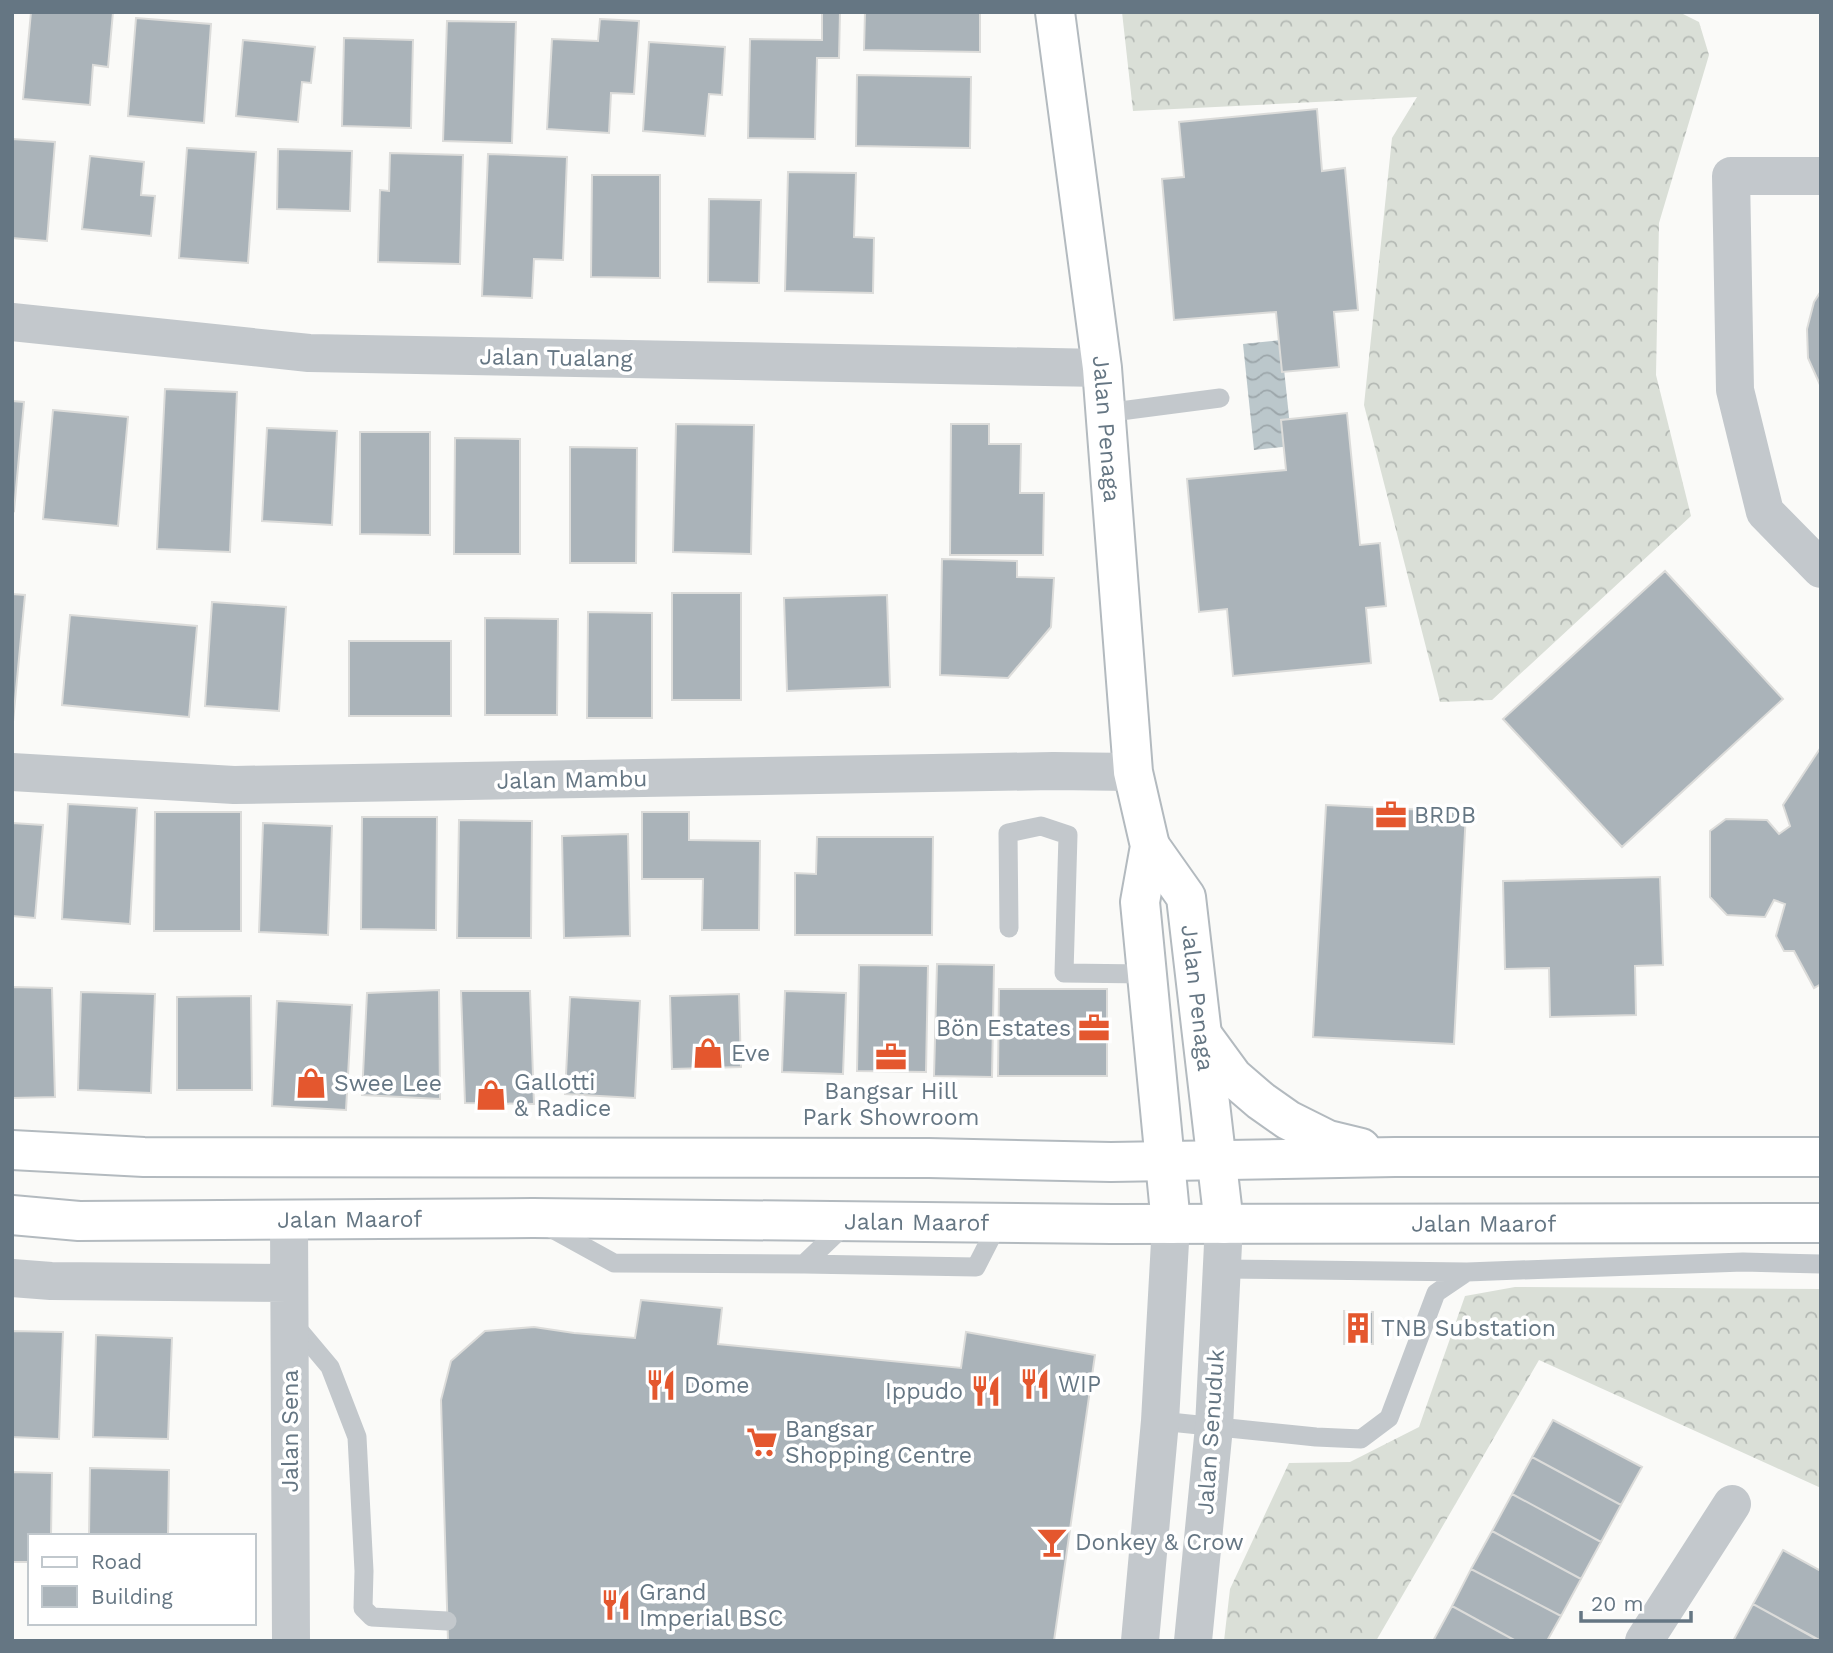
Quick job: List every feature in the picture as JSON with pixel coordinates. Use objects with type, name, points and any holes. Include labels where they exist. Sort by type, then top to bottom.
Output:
[{"type":"main road","name":"Jalan Penaga","points":[[1055,12],[1101,368],[1133,772],[1150,846],[1186,897],[1224,1224]]},
{"type":"main road","name":"Jalan Penaga","points":[[1150,846],[1140,902],[1171,1224]]},
{"type":"main road","points":[[1202,1034],[1233,1077],[1288,1121],[1328,1140],[1395,1157]]},
{"type":"main road","points":[[12,1150],[145,1157],[1166,1161],[1395,1157],[1821,1157]]},
{"type":"main road","name":"Jalan Maarof","points":[[12,1215],[79,1221],[533,1218],[1171,1224],[1821,1223]]},
{"type":"street","points":[[1821,176],[1731,176],[1735,390],[1765,512],[1821,569]]},
{"type":"street","name":"Jalan Tualang","points":[[12,322],[309,353],[1101,368]]},
{"type":"street","name":"Jalan Mambu","points":[[12,772],[234,785],[1053,771],[1133,772]]},
{"type":"street","name":"Jalan Sena","points":[[289,1221],[291,1641]]},
{"type":"street","points":[[1140,1641],[1160,1422],[1171,1224]]},
{"type":"street","name":"Jalan Senuduk","points":[[1193,1641],[1214,1427],[1224,1224]]},
{"type":"street","points":[[12,1278],[290,1301]]},
{"type":"street","points":[[1644,1641],[1731,1504]]},
{"type":"lane","points":[[1105,413],[1220,398]]},
{"type":"lane","points":[[1009,928],[1008,833],[1041,826],[1068,835],[1064,973],[1147,974]]},
{"type":"lane","points":[[533,1218],[614,1263],[976,1267],[999,1222]]},
{"type":"lane","points":[[804,1264],[850,1221]]},
{"type":"lane","points":[[1222,1269],[1467,1272],[1743,1262],[1821,1264]]},
{"type":"lane","points":[[1160,1422],[1361,1439],[1389,1418],[1436,1293],[1467,1272]]},
{"type":"lane","points":[[290,1301],[330,1367],[357,1437],[364,1571],[363,1608],[372,1617],[447,1621]]},
{"type":"green space","points":[[1122,12],[1679,12],[1699,22],[1709,55],[1659,223],[1656,375],[1691,516],[1492,700],[1440,702],[1364,405],[1392,138],[1417,97],[1133,111]]},
{"type":"green space","points":[[1515,1287],[1821,1289],[1821,1488],[1539,1360],[1376,1641],[1224,1641],[1230,1589],[1289,1463],[1350,1462],[1419,1427],[1465,1296]]},
{"type":"water","points":[[1281,340],[1292,446],[1254,450],[1243,344]]},
{"type":"building","points":[[31,12],[113,12],[108,67],[93,65],[90,105],[23,99]]},
{"type":"building","points":[[822,12],[840,12],[839,58],[817,58],[815,139],[748,138],[750,39],[822,40]]},
{"type":"building","points":[[865,12],[980,12],[980,52],[864,50]]},
{"type":"building","points":[[136,18],[211,24],[204,123],[128,116]]},
{"type":"building","points":[[600,19],[639,21],[634,94],[611,93],[609,133],[547,129],[552,39],[598,41]]},
{"type":"building","points":[[447,21],[516,22],[512,143],[443,141]]},
{"type":"building","points":[[344,38],[413,40],[411,128],[342,126]]},
{"type":"building","points":[[243,40],[315,47],[311,83],[302,82],[298,122],[236,116]]},
{"type":"building","points":[[649,42],[725,47],[722,95],[709,94],[705,136],[643,131]]},
{"type":"building","points":[[857,75],[971,77],[970,148],[856,146]]},
{"type":"building","points":[[1317,109],[1322,171],[1345,168],[1358,310],[1334,312],[1339,367],[1282,372],[1276,312],[1174,320],[1162,179],[1184,177],[1179,122]]},
{"type":"building","points":[[12,139],[55,142],[47,241],[12,238]]},
{"type":"building","points":[[187,148],[256,152],[248,263],[179,258]]},
{"type":"building","points":[[278,149],[352,151],[350,211],[277,209]]},
{"type":"building","points":[[390,153],[463,155],[460,264],[378,262],[380,190],[389,191]]},
{"type":"building","points":[[488,154],[567,157],[563,260],[534,259],[532,298],[482,296]]},
{"type":"building","points":[[90,156],[144,162],[141,195],[155,196],[151,236],[82,229]]},
{"type":"building","points":[[788,172],[856,173],[854,237],[874,238],[873,293],[785,291]]},
{"type":"building","points":[[592,175],[660,175],[660,278],[591,277]]},
{"type":"building","points":[[709,199],[761,200],[759,283],[708,282]]},
{"type":"building","points":[[1821,291],[1821,387],[1808,358],[1807,329],[1814,302]]},
{"type":"building","points":[[165,389],[237,392],[230,552],[157,549]]},
{"type":"building","points":[[12,401],[24,402],[14,511],[12,510]]},
{"type":"building","points":[[53,410],[128,417],[118,526],[43,519]]},
{"type":"building","points":[[1347,413],[1360,545],[1380,543],[1386,606],[1366,608],[1371,663],[1233,676],[1227,609],[1199,612],[1187,479],[1286,470],[1281,420]]},
{"type":"building","points":[[676,424],[754,425],[751,554],[673,552]]},
{"type":"building","points":[[951,424],[989,424],[989,444],[1021,444],[1020,493],[1044,493],[1043,555],[950,555]]},
{"type":"building","points":[[267,428],[337,431],[332,525],[262,521]]},
{"type":"building","points":[[360,432],[430,432],[430,535],[360,534]]},
{"type":"building","points":[[455,438],[520,439],[520,554],[454,554]]},
{"type":"building","points":[[570,447],[637,448],[636,563],[570,563]]},
{"type":"building","points":[[942,559],[1017,561],[1017,577],[1054,578],[1051,627],[1008,678],[940,675]]},
{"type":"building","points":[[1665,571],[1783,699],[1622,847],[1503,719]]},
{"type":"building","points":[[672,593],[741,593],[741,700],[672,700]]},
{"type":"building","points":[[12,594],[25,595],[13,722],[12,722]]},
{"type":"building","points":[[887,595],[890,687],[787,691],[784,598]]},
{"type":"building","points":[[212,602],[286,607],[279,711],[205,706]]},
{"type":"building","points":[[588,612],[652,613],[652,718],[587,718]]},
{"type":"building","points":[[70,615],[197,626],[189,717],[62,705]]},
{"type":"building","points":[[485,618],[558,619],[557,715],[485,715]]},
{"type":"building","points":[[349,641],[451,641],[451,716],[349,716]]},
{"type":"building","points":[[1821,747],[1821,984],[1814,988],[1794,951],[1784,951],[1776,936],[1785,904],[1774,900],[1765,917],[1727,915],[1710,897],[1710,831],[1726,819],[1767,820],[1779,834],[1790,826],[1783,805]]},
{"type":"building","points":[[68,804],[137,808],[130,924],[62,919]]},
{"type":"building","points":[[1326,805],[1466,812],[1454,1044],[1313,1037]]},
{"type":"building","points":[[155,812],[241,812],[241,931],[154,931]]},
{"type":"building","points":[[642,812],[689,812],[689,840],[760,841],[759,930],[702,930],[703,879],[642,879]]},
{"type":"building","points":[[362,817],[437,817],[436,930],[361,929]]},
{"type":"building","points":[[459,820],[532,821],[531,938],[457,938]]},
{"type":"building","points":[[12,823],[43,825],[35,918],[12,916]]},
{"type":"building","points":[[263,823],[332,826],[328,935],[259,932]]},
{"type":"building","points":[[628,834],[630,936],[564,938],[562,836]]},
{"type":"building","points":[[817,837],[933,837],[932,935],[795,935],[795,873],[816,874]]},
{"type":"building","points":[[1660,877],[1663,965],[1635,966],[1636,1015],[1550,1017],[1549,968],[1505,969],[1503,881]]},
{"type":"building","points":[[937,964],[994,965],[992,1077],[934,1076]]},
{"type":"building","points":[[859,965],[928,966],[926,1072],[857,1071]]},
{"type":"building","points":[[12,987],[52,988],[55,1097],[12,1098]]},
{"type":"building","points":[[999,989],[1107,989],[1107,1076],[998,1076]]},
{"type":"building","points":[[439,990],[440,1099],[362,1095],[367,993]]},
{"type":"building","points":[[461,991],[530,991],[534,1104],[465,1103]]},
{"type":"building","points":[[785,991],[846,993],[843,1074],[782,1072]]},
{"type":"building","points":[[81,992],[155,994],[151,1093],[78,1090]]},
{"type":"building","points":[[739,994],[741,1067],[672,1069],[670,996]]},
{"type":"building","points":[[251,996],[252,1090],[177,1090],[177,997]]},
{"type":"building","points":[[570,997],[640,1001],[635,1098],[565,1094]]},
{"type":"building","points":[[277,1001],[352,1005],[346,1110],[272,1106]]},
{"type":"building","name":"Bangsar Shopping Centre","points":[[641,1300],[722,1308],[718,1344],[961,1368],[966,1332],[1095,1355],[1054,1641],[448,1641],[441,1400],[451,1361],[485,1331],[534,1327],[635,1338]]},
{"type":"building","name":"TNB Substation","points":[[1344,1311],[1373,1312],[1373,1344],[1344,1344]]},
{"type":"building","points":[[12,1331],[63,1332],[59,1439],[12,1437]]},
{"type":"building","points":[[96,1335],[172,1338],[168,1439],[93,1437]]},
{"type":"building","points":[[1553,1420],[1642,1467],[1621,1505],[1532,1457]]},
{"type":"building","points":[[1532,1457],[1621,1505],[1601,1542],[1512,1494]]},
{"type":"building","points":[[90,1468],[169,1470],[168,1534],[89,1534]]},
{"type":"building","points":[[12,1472],[52,1473],[51,1534],[28,1534],[28,1562],[12,1562]]},
{"type":"building","points":[[1512,1494],[1601,1542],[1581,1579],[1492,1531]]},
{"type":"building","points":[[1492,1531],[1581,1579],[1561,1616],[1471,1569]]},
{"type":"building","points":[[1783,1550],[1821,1571],[1821,1641],[1753,1604]]},
{"type":"building","points":[[1471,1569],[1561,1616],[1547,1641],[1516,1641],[1452,1606]]},
{"type":"building","points":[[1753,1604],[1820,1641],[1733,1641]]},
{"type":"building","points":[[1452,1606],[1516,1641],[1433,1641]]},
{"type":"place","name":"BRDB","points":[[1391,815]]},
{"type":"place","name":"Bön Estates","points":[[1094,1028]]},
{"type":"place","name":"Eve","points":[[708,1053]]},
{"type":"place","name":"Bangsar Hill Park Showroom","points":[[891,1057]]},
{"type":"place","name":"Swee Lee","points":[[311,1083]]},
{"type":"place","name":"Gallotti & Radice","points":[[491,1095]]},
{"type":"place","name":"TNB Substation","points":[[1358,1328]]},
{"type":"place","name":"WIP","points":[[1035,1384]]},
{"type":"place","name":"Dome","points":[[661,1385]]},
{"type":"place","name":"Ippudo","points":[[986,1391]]},
{"type":"place","name":"Bangsar Shopping Centre","points":[[762,1442]]},
{"type":"place","name":"Donkey & Crow","points":[[1052,1542]]},
{"type":"place","name":"Grand Imperial BSC","points":[[616,1605]]}]
